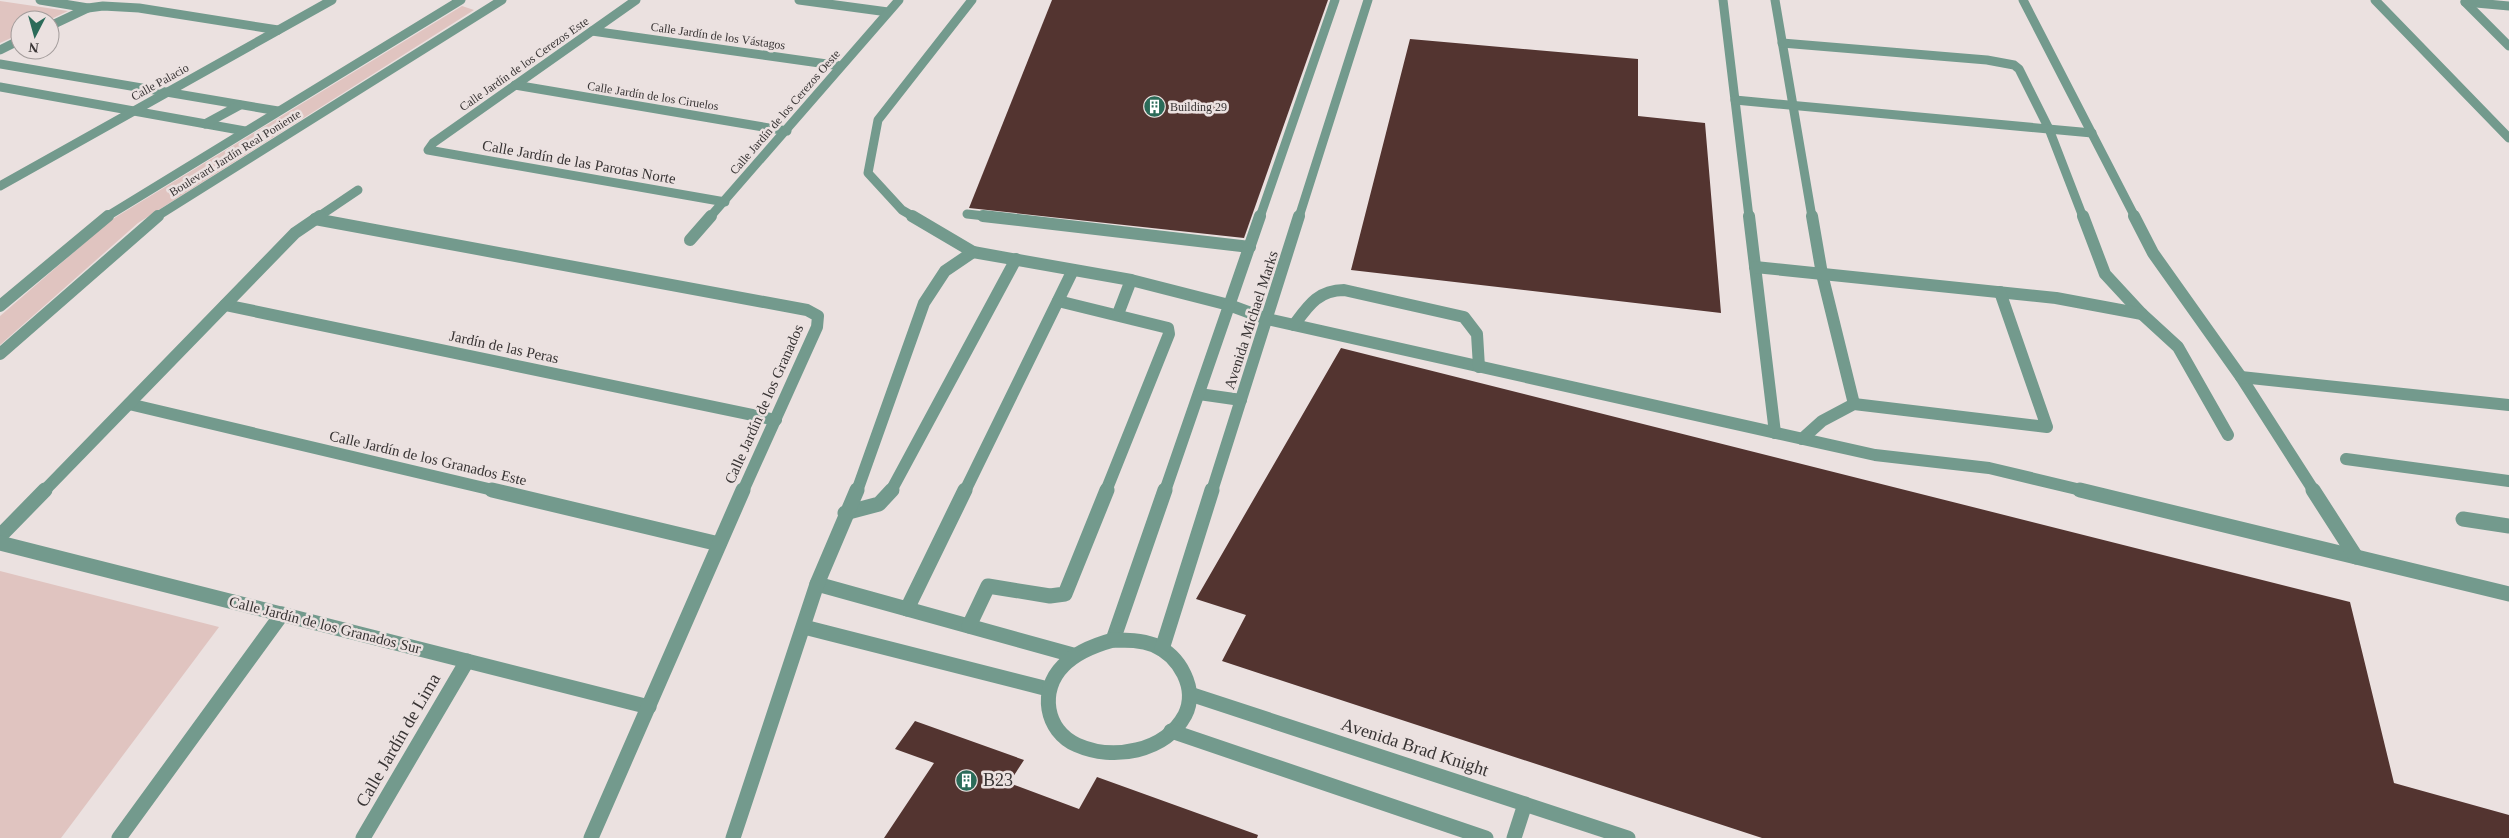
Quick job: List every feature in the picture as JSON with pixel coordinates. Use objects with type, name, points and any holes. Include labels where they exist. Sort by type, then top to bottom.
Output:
[{"type":"street","points":[[40,0],[88,8],[103,6],[139,8],[278,30]]},
{"type":"street","name":"Calle Palacio","points":[[0,186],[332,0]]},
{"type":"street","name":"Boulevard Jardín Real Poniente","points":[[0,306],[103,219],[461,0]]},
{"type":"street","name":"Boulevard Jardín Real Poniente","points":[[0,354],[151,220],[498,0]]},
{"type":"street","name":"Calle Jardín de los Cerezos Este","points":[[428,150],[433,143],[636,0]]},
{"type":"street","points":[[799,0],[888,12]]},
{"type":"street","name":"Calle Jardín de los Cerezos Oeste","points":[[690,240],[787,131],[899,0]]},
{"type":"street","points":[[972,0],[878,120],[868,173],[902,210],[973,252],[1131,280],[1229,304],[1267,318],[1294,325],[1775,434],[1875,455],[1989,468],[2509,594]]},
{"type":"street","name":"Avenida Michael Marks","points":[[1114,640],[1335,0]]},
{"type":"street","name":"Avenida Michael Marks","points":[[1162,649],[1368,0]]},
{"type":"street","points":[[1723,0],[1775,434]]},
{"type":"street","points":[[1774,0],[1822,274],[1854,404]]},
{"type":"street","points":[[2023,0],[2153,252],[2241,377],[2356,557]]},
{"type":"street","points":[[2376,0],[2509,138]]},
{"type":"street","points":[[2509,6],[2465,2],[2509,46]]},
{"type":"street","points":[[60,21],[88,8]]},
{"type":"street","name":"Calle Jardín de los Vástagos","points":[[592,31],[841,66]]},
{"type":"street","points":[[1782,43],[2014,64],[2019,69],[2049,129],[2105,274],[2142,314],[2178,347],[2228,435]]},
{"type":"street","points":[[0,64],[278,111]]},
{"type":"street","name":"Calle Jardín de los Ciruelos","points":[[515,85],[787,131]]},
{"type":"street","points":[[0,87],[246,131]]},
{"type":"street","points":[[1735,100],[2092,133]]},
{"type":"street","points":[[205,124],[240,105]]},
{"type":"street","name":"Calle Jardín de las Parotas Norte","points":[[428,150],[725,202]]},
{"type":"street","points":[[0,536],[295,233],[358,190]]},
{"type":"street","points":[[967,214],[1250,247]]},
{"type":"street","name":"Calle Jardín de los Granados","points":[[315,219],[807,310],[818,316],[817,327],[719,544],[592,838]]},
{"type":"street","points":[[733,838],[817,584],[856,493],[924,303],[945,271],[973,252]]},
{"type":"street","points":[[846,513],[879,504],[890,494],[1016,259]]},
{"type":"street","points":[[1755,267],[2056,298],[2142,314]]},
{"type":"street","points":[[907,609],[1073,270]]},
{"type":"street","points":[[1118,314],[1131,280]]},
{"type":"street","points":[[1294,325],[1318,295],[1331,289],[1344,290],[1464,317],[1475,327],[1478,337],[1479,366]]},
{"type":"street","points":[[1802,439],[1822,421],[1854,404],[2047,427],[2000,292]]},
{"type":"street","points":[[969,626],[988,586],[1050,596],[1065,594],[1169,334],[1168,328],[1118,314],[1058,301]]},
{"type":"street","name":"Jardín de las Peras","points":[[225,305],[776,420]]},
{"type":"street","points":[[2241,377],[2509,405]]},
{"type":"street","points":[[1199,394],[1241,400]]},
{"type":"street","name":"Calle Jardín de los Granados Este","points":[[129,404],[719,544]]},
{"type":"street","points":[[2346,459],[2509,481]]},
{"type":"street","points":[[2463,520],[2509,526]]},
{"type":"street","name":"Calle Jardín de los Granados Sur","points":[[0,543],[649,707]]},
{"type":"street","points":[[817,584],[1073,655]]},
{"type":"street","points":[[119,838],[282,614]]},
{"type":"street","points":[[804,628],[1048,689]]},
{"type":"street","points":[[1114,640],[1139,641],[1162,649],[1182,668],[1190,694],[1184,715],[1172,731],[1139,751],[1102,755],[1069,742],[1050,718],[1048,689],[1058,670],[1073,655],[1092,645],[1114,640]]},
{"type":"street","name":"Calle Jardín de Lima","points":[[363,838],[467,661]]},
{"type":"street","name":"Avenida Brad Knight","points":[[1190,694],[1628,838]]},
{"type":"street","points":[[1172,731],[1486,838]]},
{"type":"street","points":[[1514,838],[1525,804]]},
{"type":"shaded area","points":[[0,1],[68,11],[60,15],[60,10],[10,10],[10,38],[0,43]]},
{"type":"shaded area","points":[[462,6],[474,10],[138,223],[0,345],[0,316],[111,220]]},
{"type":"shaded area","points":[[0,571],[219,627],[61,838],[0,838]]},
{"type":"building","name":"Building 29","points":[[1052,0],[1328,0],[1244,238],[969,208]]},
{"type":"building","points":[[1410,39],[1638,59],[1638,116],[1705,123],[1721,313],[1351,270]]},
{"type":"building","points":[[1341,348],[2350,602],[2394,783],[2509,815],[2509,838],[1762,838],[1222,661],[1246,615],[1196,599]]},
{"type":"building","name":"B23","points":[[915,721],[1024,760],[1009,783],[1079,809],[1097,777],[1258,835],[1257,838],[884,838],[934,763],[895,749]]},
{"type":"place","name":"Building 29","points":[[1154,107]]},
{"type":"place","name":"B23","points":[[967,780]]}]
